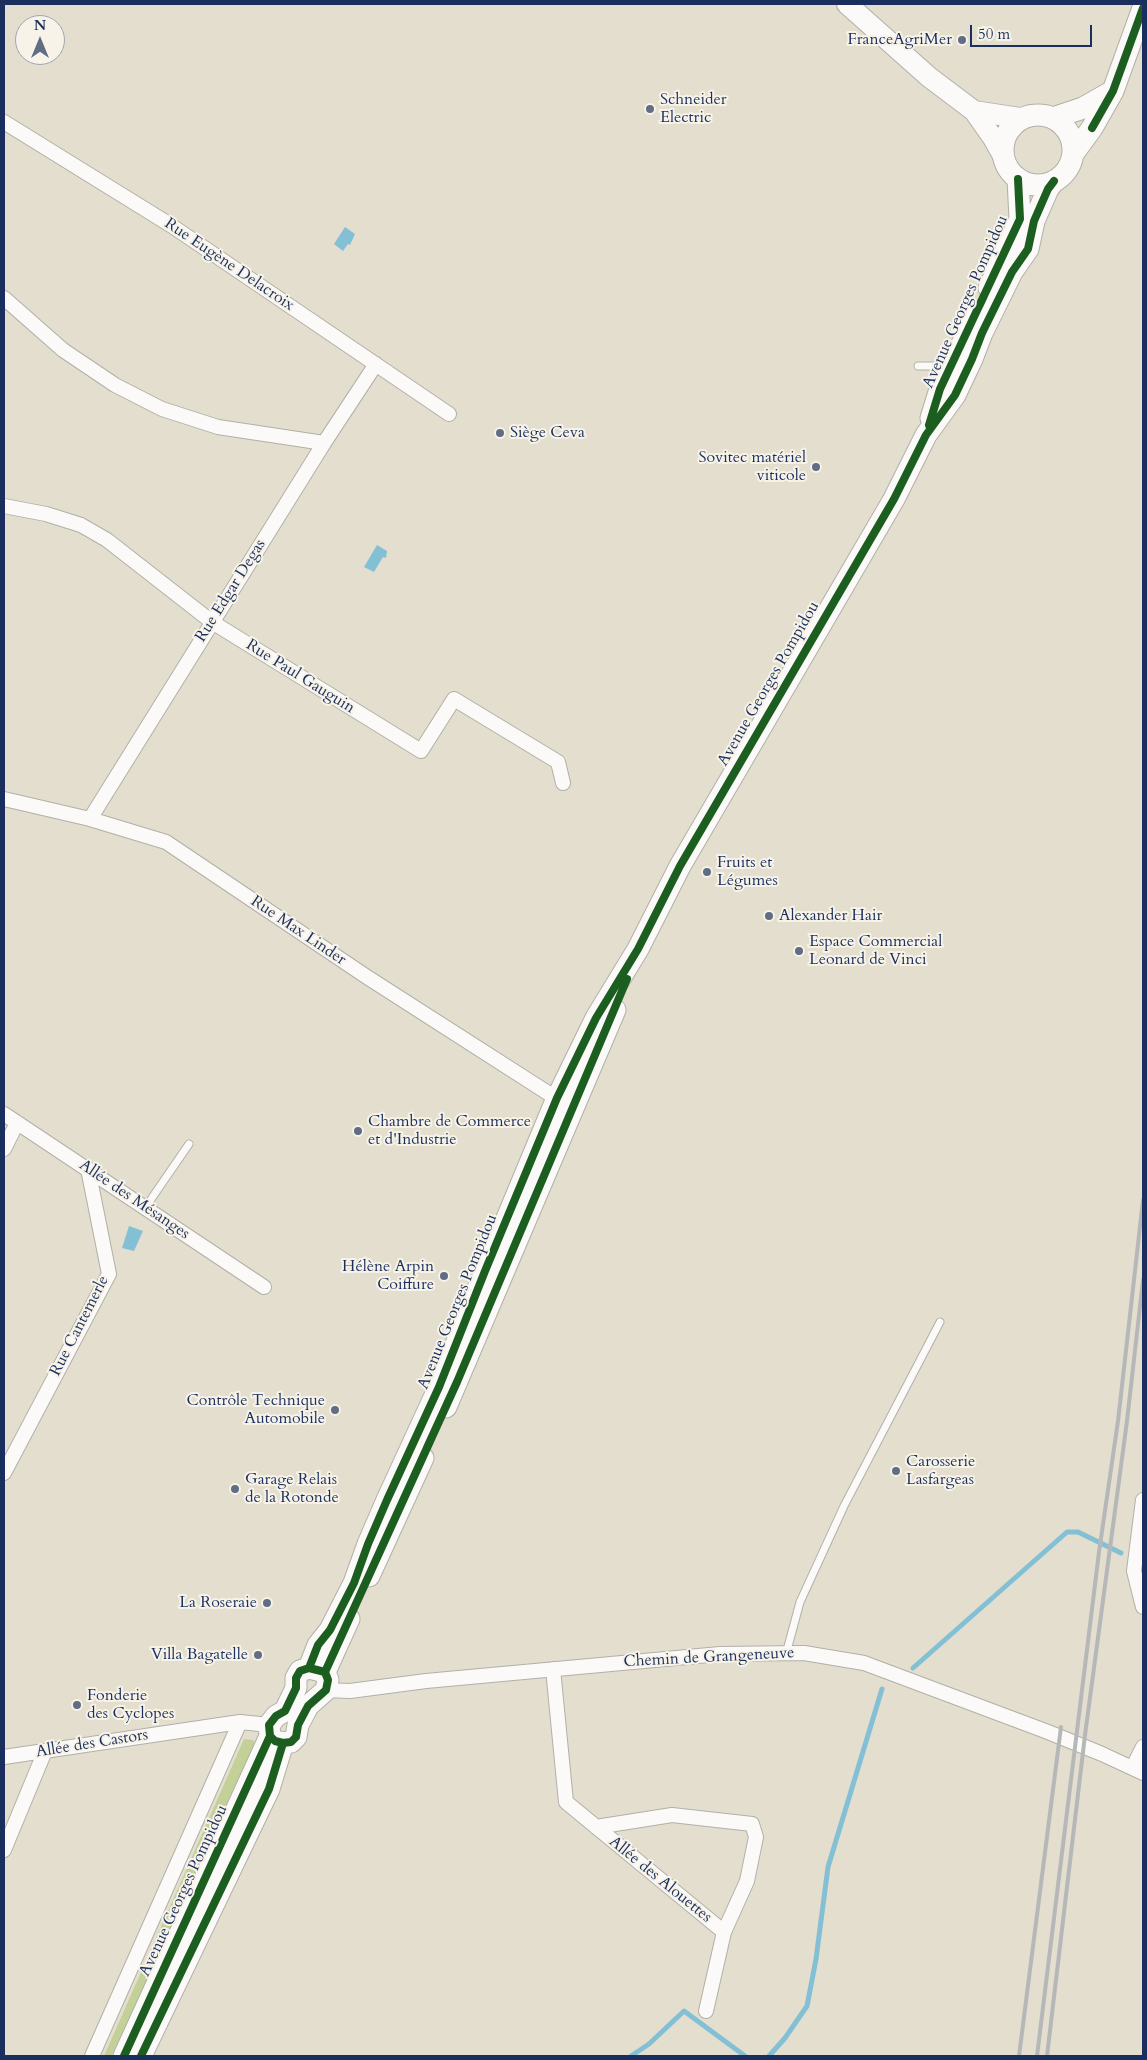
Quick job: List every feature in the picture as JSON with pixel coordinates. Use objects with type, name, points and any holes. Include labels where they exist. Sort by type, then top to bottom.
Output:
[{"type":"main road","points":[[855,6],[928,77],[974,111],[1003,156]]},
{"type":"main road","points":[[1020,118],[1005,135],[1002,145],[1006,167],[1018,179],[1033,185],[1044,185],[1054,181],[1067,170],[1073,154],[1092,128],[1113,91],[1143,8]]},
{"type":"main road","points":[[1053,118],[1082,108],[1113,91]]},
{"type":"main road","points":[[974,111],[1020,118],[1042,114],[1053,118],[1062,124],[1069,133],[1073,143],[1073,154]]},
{"type":"main road","name":"Avenue Georges Pompidou","points":[[926,435],[940,389],[1020,219],[1018,179]]},
{"type":"main road","name":"Avenue Georges Pompidou","points":[[274,1735],[291,1742],[296,1737],[298,1725],[320,1677],[318,1645],[330,1630],[354,1583],[387,1500],[427,1416],[564,1104],[596,1018],[638,949],[680,866],[894,499],[926,435],[955,395],[982,332],[1012,272],[1028,249],[1034,221],[1048,189],[1054,181]]},
{"type":"main road","name":"Avenue Georges Pompidou","points":[[141,2056],[269,1789],[276,1716],[285,1711],[296,1688],[296,1678],[300,1671],[320,1677]]},
{"type":"main road","name":"Avenue Georges Pompidou","points":[[124,2056],[274,1735]]},
{"type":"street","name":"Rue Eugène Delacroix","points":[[4,122],[172,226],[449,414]]},
{"type":"street","points":[[4,298],[63,350],[114,385],[162,409],[218,428],[324,443]]},
{"type":"street","name":"Rue Edgar Degas","points":[[90,820],[324,443],[376,364]]},
{"type":"street","name":"Rue Paul Gauguin","points":[[4,506],[46,514],[81,525],[107,540],[212,622],[421,752],[454,699],[558,762],[563,783]]},
{"type":"street","name":"Rue Max Linder","points":[[4,799],[90,820],[166,842],[367,977],[564,1104]]},
{"type":"street","name":"Allée des Mésanges","points":[[4,1114],[264,1286]]},
{"type":"street","points":[[4,1149],[17,1123]]},
{"type":"street","name":"Rue Cantemerle","points":[[4,1473],[109,1274],[88,1169]]},
{"type":"street","points":[[1143,1500],[1134,1570],[1143,1607]]},
{"type":"street","name":"Chemin de Grangeneuve","points":[[320,1677],[350,1690],[720,1654],[804,1653],[864,1663],[1048,1732],[1138,1770],[1143,1746]]},
{"type":"street","name":"Allée des Alouettes","points":[[552,1669],[566,1802],[724,1932]]},
{"type":"street","points":[[92,2056],[240,1722]]},
{"type":"street","name":"Allée des Castors","points":[[4,1757],[240,1722],[274,1735]]},
{"type":"street","points":[[4,1850],[45,1751]]},
{"type":"street","name":"Allée des Alouettes","points":[[596,1827],[672,1815],[752,1824],[756,1837],[747,1881],[724,1932],[706,2011]]},
{"type":"lane","points":[[918,366],[951,366],[976,349]]},
{"type":"lane","points":[[145,1208],[189,1144]]},
{"type":"lane","points":[[786,1654],[800,1602],[844,1506],[940,1322]]},
{"type":"green space","points":[[244,1739],[253,1740],[257,1747],[123,2032],[111,2056],[104,2056]]},
{"type":"water","points":[[345,227],[355,234],[350,245],[348,244],[343,251],[334,244]]},
{"type":"water","points":[[377,545],[387,551],[386,558],[383,557],[374,572],[364,567]]},
{"type":"water","points":[[129,1226],[143,1231],[134,1251],[122,1248]]},
{"type":"waterway","points":[[913,1668],[1067,1532],[1078,1532],[1121,1553]]},
{"type":"waterway","points":[[769,2056],[785,2038],[807,2006],[816,1959],[828,1867],[882,1689]]},
{"type":"waterway","points":[[631,2056],[649,2044],[684,2011],[745,2056]]},
{"type":"railway","points":[[1037,2056],[1099,1552],[1118,1421],[1143,1200]]},
{"type":"railway","points":[[1047,2056],[1085,1735],[1127,1421],[1143,1280]]},
{"type":"railway","points":[[1019,2056],[1061,1727]]},
{"type":"cycle path","points":[[1092,128],[1113,91],[1143,8]]},
{"type":"cycle path","points":[[929,425],[940,389],[1020,219],[1018,179]]},
{"type":"cycle path","points":[[309,1668],[325,1672],[328,1680],[326,1690],[308,1706],[298,1725],[296,1737],[291,1742],[275,1741],[270,1736],[269,1725],[276,1716],[285,1711],[296,1688],[296,1678],[300,1671],[309,1668],[318,1645],[330,1630],[354,1583],[387,1500],[439,1387],[557,1098],[596,1018],[638,949],[680,866],[894,499],[926,435],[955,395],[982,333],[1012,272],[1028,249],[1034,221],[1048,189],[1054,181]]},
{"type":"cycle path","points":[[325,1672],[457,1382],[627,979]]},
{"type":"cycle path","points":[[124,2056],[270,1736]]},
{"type":"cycle path","points":[[141,2056],[269,1789],[283,1743]]},
{"type":"place","name":"FranceAgriMer","points":[[962,40]]},
{"type":"place","name":"Schneider Electric","points":[[650,109]]},
{"type":"place","name":"Siège Ceva","points":[[500,433]]},
{"type":"place","name":"Sovitec matériel viticole","points":[[816,467]]},
{"type":"place","name":"Fruits et Légumes","points":[[707,872]]},
{"type":"place","name":"Alexander Hair","points":[[769,916]]},
{"type":"place","name":"Espace Commercial Leonard de Vinci","points":[[799,951]]},
{"type":"place","name":"Chambre de Commerce et d'Industrie","points":[[358,1131]]},
{"type":"place","name":"Hélène Arpin Coiffure","points":[[444,1276]]},
{"type":"place","name":"Contrôle Technique Automobile","points":[[335,1410]]},
{"type":"place","name":"Carosserie Lasfargeas","points":[[896,1471]]},
{"type":"place","name":"Garage Relais de la Rotonde","points":[[235,1489]]},
{"type":"place","name":"La Roseraie","points":[[267,1603]]},
{"type":"place","name":"Villa Bagatelle","points":[[258,1655]]},
{"type":"place","name":"Fonderie des Cyclopes","points":[[77,1705]]}]
